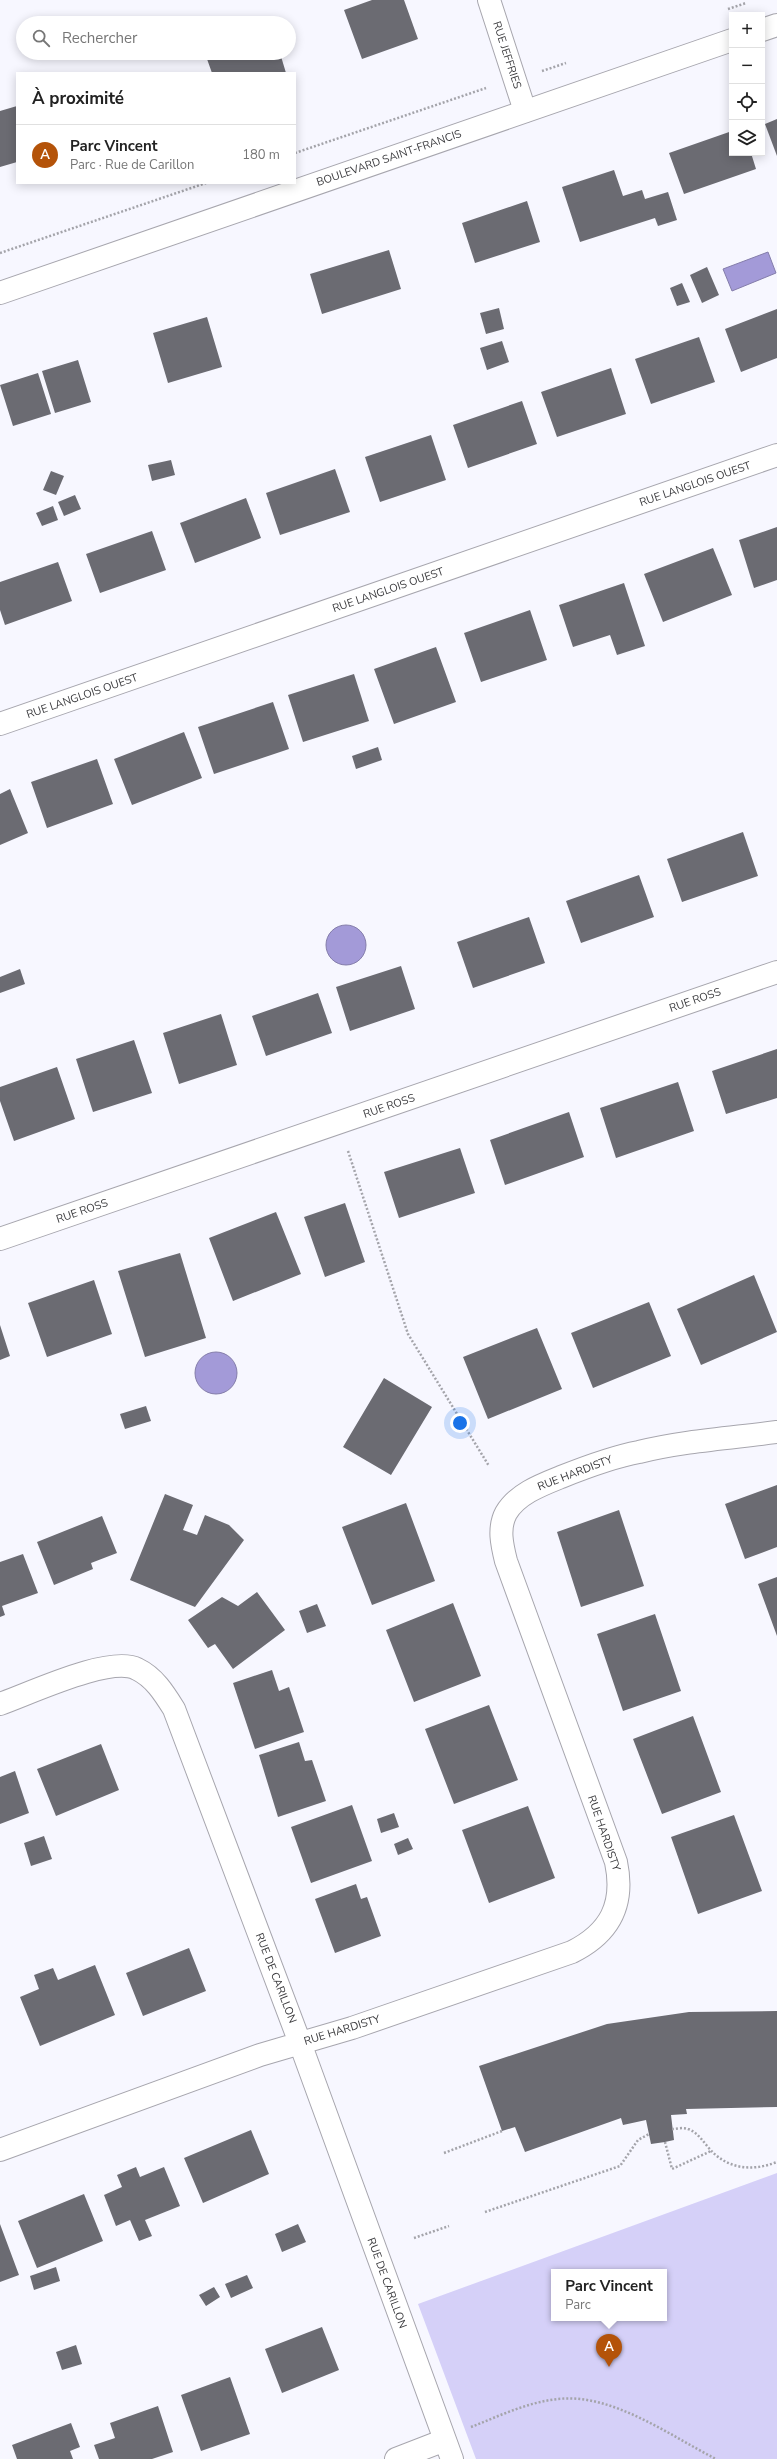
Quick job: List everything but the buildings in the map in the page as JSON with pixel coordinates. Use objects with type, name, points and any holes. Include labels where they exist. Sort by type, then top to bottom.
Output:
[{"type":"street","name":"RUE JEFFRIES","points":[[489,0],[525,110]]},
{"type":"street","points":[[765,29],[777,25]]},
{"type":"street","name":"BOULEVARD SAINT-FRANCIS","points":[[0,293],[525,110],[729,41]]},
{"type":"street","name":"RUE LANGLOIS OUEST","points":[[0,724],[777,455]]},
{"type":"street","name":"RUE ROSS","points":[[0,1239],[777,972]]},
{"type":"street","name":"RUE HARDISTY","points":[[0,2150],[260,2055],[352,2028],[572,1952],[588,1944],[601,1933],[612,1916],[618,1896],[619,1878],[616,1862],[506,1561],[501,1528],[506,1514],[518,1500],[532,1490],[620,1456],[660,1448],[777,1432]]},
{"type":"street","name":"RUE DE CARILLON","points":[[0,1704],[96,1669],[116,1666],[136,1668],[151,1678],[174,1708],[300,2043],[448,2450]]},
{"type":"street","points":[[396,2459],[448,2450]]},
{"type":"path","points":[[296,153],[488,88]]},
{"type":"path","points":[[0,253],[203,184]]},
{"type":"path","points":[[347,1148],[408,1334],[489,1466]]},
{"type":"path","points":[[672,2129],[687,2128],[696,2133],[720,2161],[735,2166],[751,2168],[777,2162]]},
{"type":"path","points":[[444,2153],[502,2131]]},
{"type":"path","points":[[485,2212],[620,2166],[626,2160],[634,2144],[649,2134]]},
{"type":"path","points":[[666,2142],[672,2169],[710,2151]]},
{"type":"path","points":[[414,2238],[449,2226]]},
{"type":"path","points":[[465,2430],[529,2405],[558,2399],[588,2398],[616,2406],[716,2459]]},
{"type":"shaded area","points":[[768,252],[776,273],[732,291],[723,269]]},
{"type":"shaded area","points":[[346,925],[357,928],[363,934],[366,945],[363,956],[357,962],[346,965],[335,962],[329,956],[326,945],[329,934],[335,928]]},
{"type":"shaded area","points":[[216,1352],[231,1358],[237,1373],[231,1388],[216,1394],[201,1388],[195,1373],[201,1358]]},
{"type":"shaded area","points":[[777,2173],[777,2459],[476,2459],[418,2304]]},
{"type":"place","name":"Parc Vincent","points":[[609,2367]]}]
